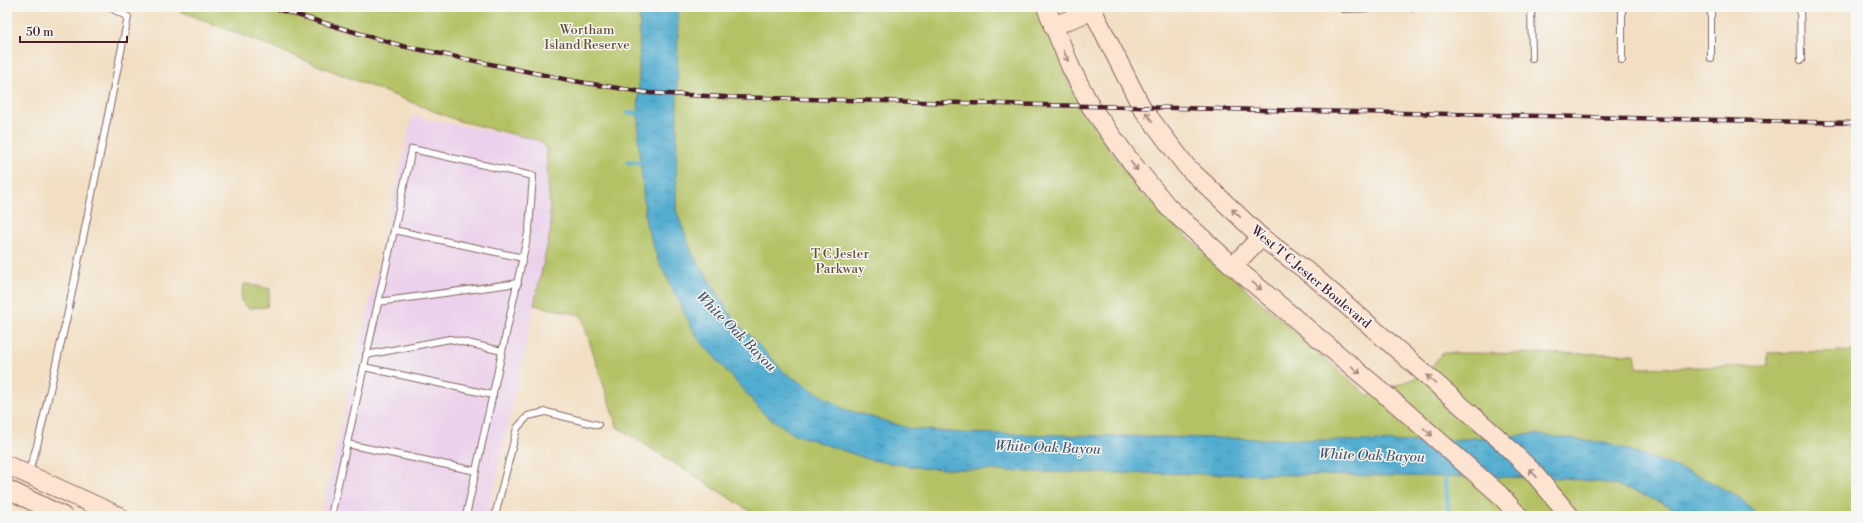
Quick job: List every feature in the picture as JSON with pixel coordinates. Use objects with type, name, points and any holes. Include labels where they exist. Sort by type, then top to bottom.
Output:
[{"type":"main road","points":[[1046,7],[1053,26],[1091,107],[1128,158],[1168,207],[1233,266],[1399,406],[1499,494],[1519,516]]},
{"type":"main road","points":[[1053,26],[1091,9]]},
{"type":"main road","name":"West T C Jester Boulevard","points":[[1091,9],[1142,108],[1187,167],[1261,237],[1312,275],[1496,436],[1559,502],[1570,516]]},
{"type":"main road","points":[[1233,266],[1261,237]]},
{"type":"main road","points":[[7,465],[119,516]]},
{"type":"main road","points":[[7,489],[63,516]]},
{"type":"lane","points":[[28,475],[37,446],[68,312],[128,17],[109,7]]},
{"type":"lane","points":[[1343,9],[1412,7]]},
{"type":"lane","points":[[1531,7],[1532,58]]},
{"type":"lane","points":[[1622,7],[1622,60]]},
{"type":"lane","points":[[1711,7],[1711,59]]},
{"type":"lane","points":[[1800,7],[1801,60]]},
{"type":"lane","points":[[331,516],[412,148],[533,176],[529,229],[466,516]]},
{"type":"lane","points":[[394,230],[523,258]]},
{"type":"lane","points":[[378,302],[518,283]]},
{"type":"lane","points":[[366,355],[450,339],[502,351]]},
{"type":"lane","points":[[364,367],[492,395]]},
{"type":"lane","points":[[495,516],[517,428],[528,416],[546,412],[598,425]]},
{"type":"lane","points":[[347,444],[476,471]]},
{"type":"shaded area","points":[[412,116],[538,140],[543,143],[546,149],[551,229],[488,516],[321,516]]},
{"type":"green space","name":"T C Jester Parkway","points":[[170,7],[1037,7],[1095,127],[1111,151],[1147,196],[1187,237],[1368,396],[1434,371],[1433,365],[1442,353],[1635,354],[1637,368],[1767,366],[1767,353],[1856,351],[1856,516],[758,516],[617,427],[581,315],[534,305],[551,229],[546,150],[543,143],[537,140],[459,121]]},
{"type":"green space","points":[[247,284],[270,289],[267,307],[248,308],[241,301],[243,285]]},
{"type":"water","name":"White Oak Bayou","points":[[640,7],[678,7],[676,210],[692,253],[733,318],[785,373],[844,409],[912,429],[964,433],[1418,442],[1535,434],[1612,444],[1696,474],[1740,498],[1758,516],[1692,516],[1629,489],[1600,482],[1564,478],[1034,472],[921,468],[871,460],[794,434],[765,415],[696,336],[658,260],[646,224],[638,136]]},
{"type":"waterway","points":[[628,113],[644,113]]},
{"type":"waterway","points":[[628,162],[646,162]]},
{"type":"waterway","points":[[1444,472],[1449,516]]},
{"type":"railway","points":[[270,7],[402,46],[574,81],[649,93],[726,97],[1043,105],[1856,123]]},
{"type":"park label","name":"Wortham Island Reserve","points":[[587,38]]}]
